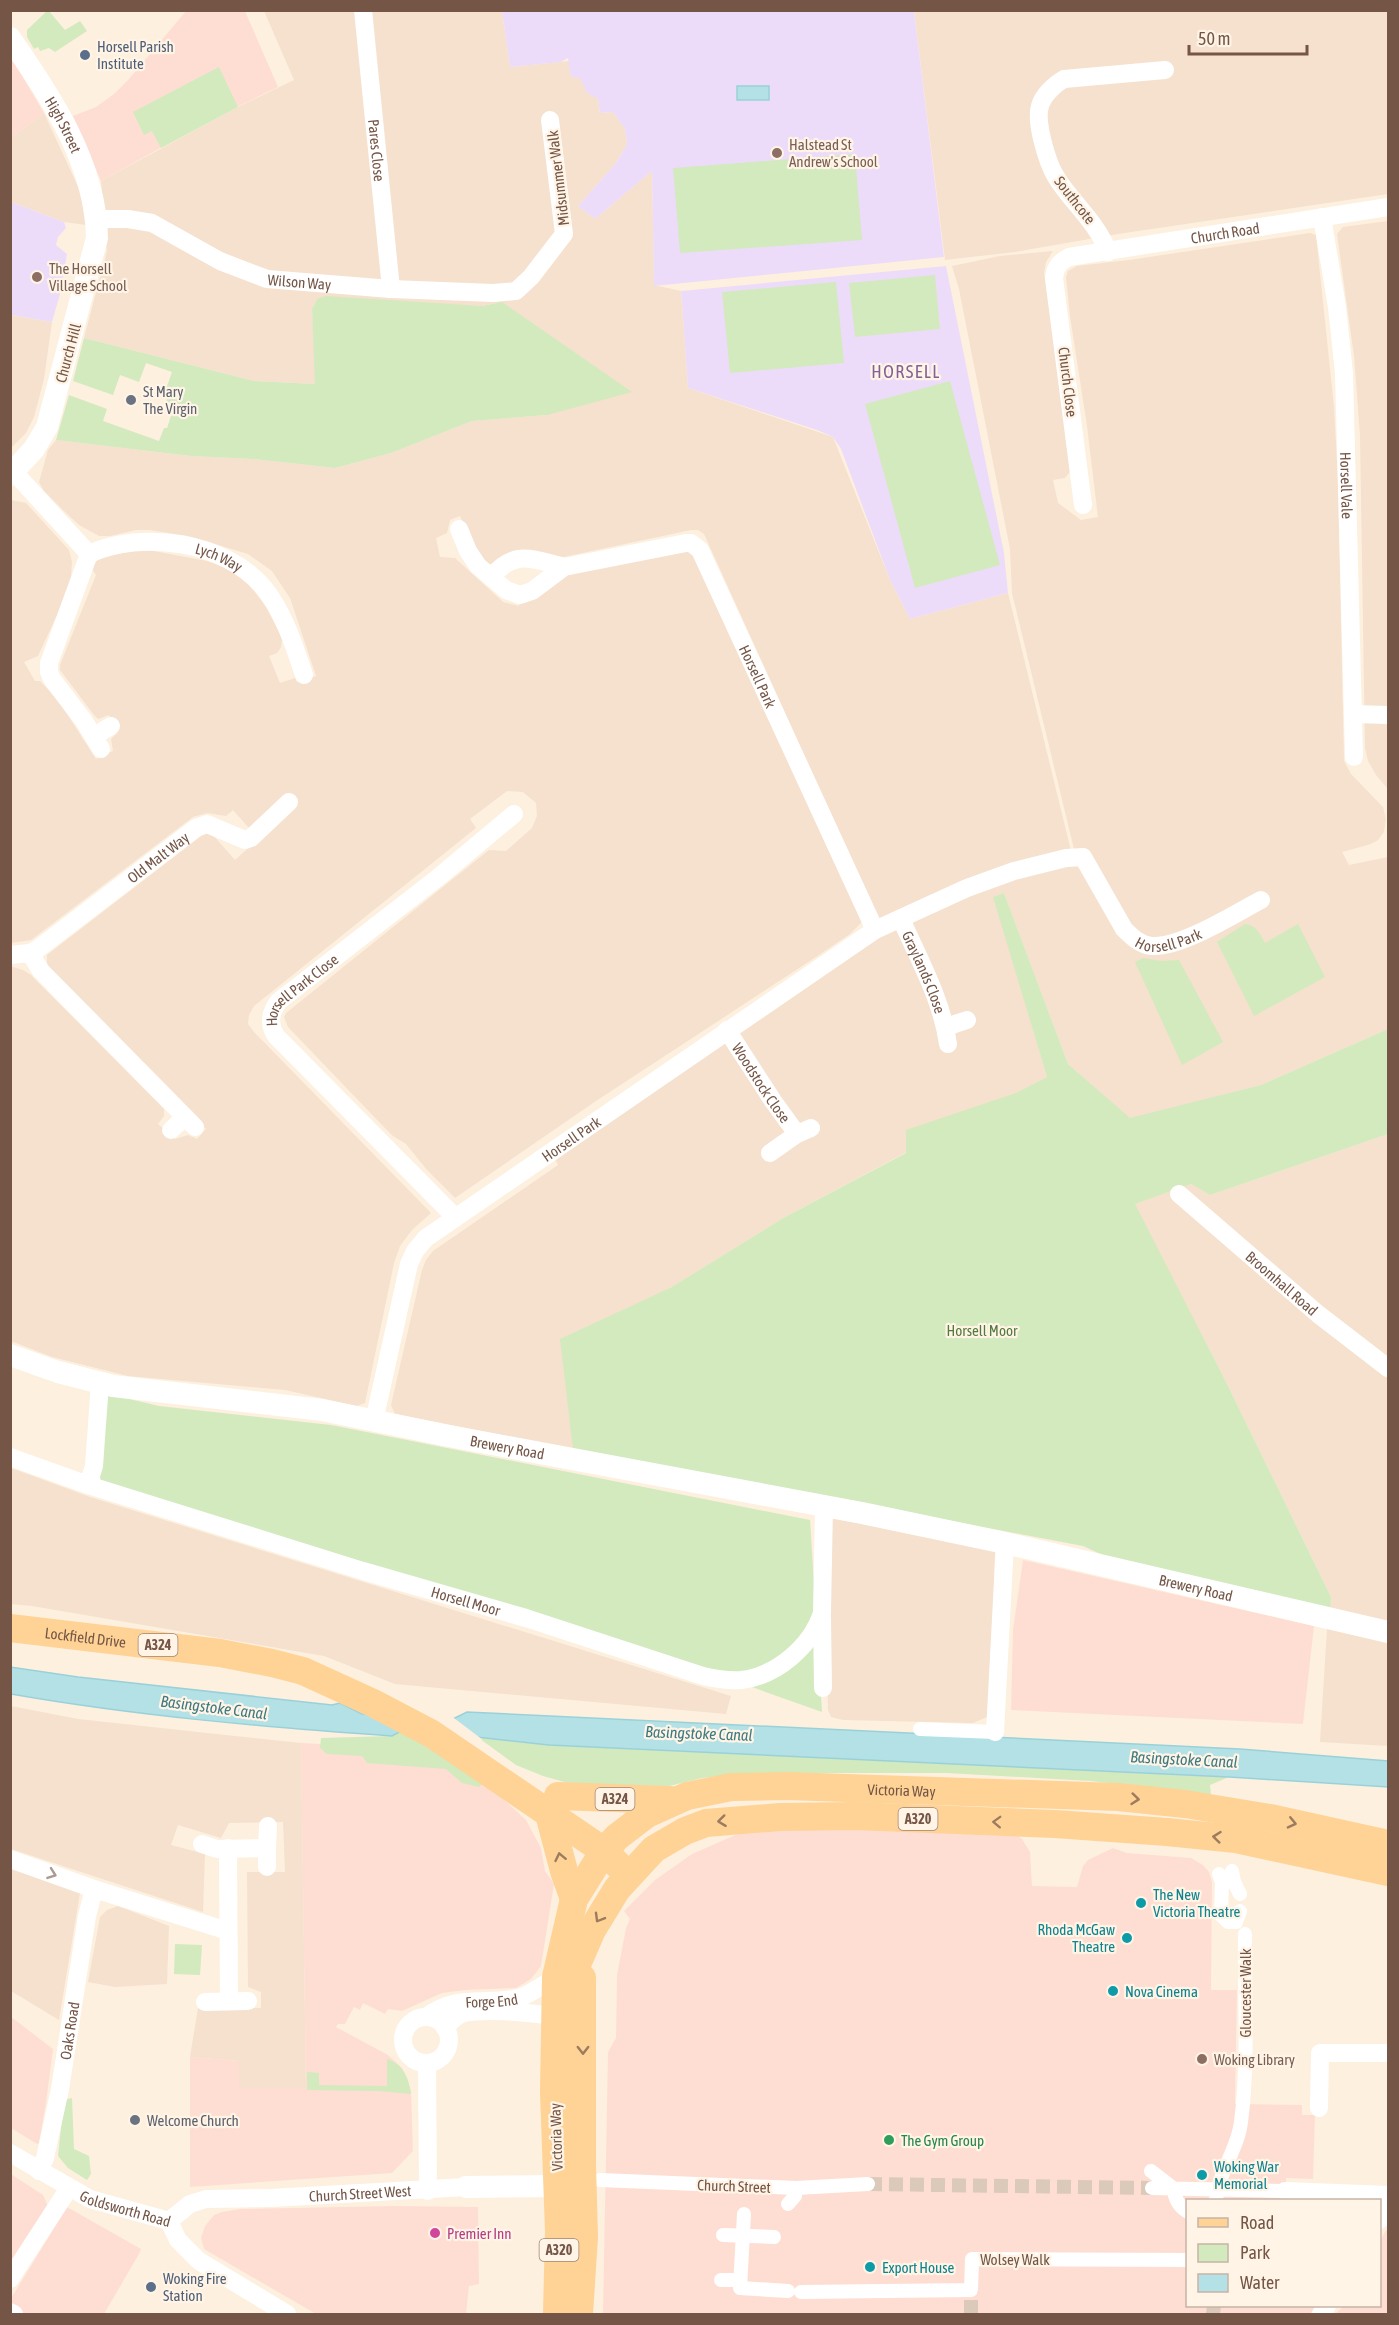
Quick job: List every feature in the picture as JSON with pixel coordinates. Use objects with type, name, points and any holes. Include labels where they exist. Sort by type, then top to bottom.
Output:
[{"type":"main road","name":"Lockfield Drive","points":[[10,1628],[220,1653],[272,1663],[315,1677],[383,1708],[489,1764],[610,1844],[635,1868]]},
{"type":"main road","name":"Lockfield Drive","points":[[315,1677],[324,1669],[386,1693],[438,1722],[489,1764]]},
{"type":"main road","name":"Victoria Way","points":[[581,2191],[554,2092],[555,1977],[574,1899],[610,1844],[639,1819],[672,1800],[720,1788],[776,1786],[1118,1797],[1185,1804],[1270,1818],[1389,1845]]},
{"type":"main road","name":"A324","points":[[554,1805],[672,1800]]},
{"type":"main road","points":[[554,1805],[564,1871],[574,1899]]},
{"type":"main road","name":"Victoria Way","points":[[555,2016],[565,2015],[570,2010],[575,1969],[617,1889],[654,1849],[685,1831],[706,1823],[780,1817],[855,1816],[1055,1824],[1236,1839],[1389,1872]]},
{"type":"main road","name":"Victoria Way","points":[[581,2191],[582,1967],[585,1949]]},
{"type":"main road","name":"A320","points":[[557,2314],[559,2231],[581,2191]]},
{"type":"main road","name":"A320","points":[[579,2314],[584,2237],[581,2191]]},
{"type":"street","name":"Pares Close","points":[[363,10],[391,289]]},
{"type":"street","name":"High Street","points":[[10,38],[51,101],[74,146],[88,180],[97,219]]},
{"type":"street","name":"Southcote","points":[[1108,252],[1098,230],[1059,182],[1050,165],[1035,103],[1064,79],[1157,65]]},
{"type":"street","name":"Midsummer Walk","points":[[516,291],[531,277],[564,234],[550,120]]},
{"type":"street","name":"Church Road","points":[[1062,261],[1069,257],[1389,207]]},
{"type":"street","name":"Horsell Vale","points":[[1322,217],[1344,374],[1354,757]]},
{"type":"street","name":"Wilson Way","points":[[97,219],[128,219],[152,223],[220,261],[267,279],[391,289],[500,293],[516,291]]},
{"type":"street","name":"Church Hill","points":[[12,474],[41,439],[50,420],[94,254],[97,219]]},
{"type":"street","name":"Church Close","points":[[1062,261],[1056,268],[1054,278],[1079,496]]},
{"type":"street","points":[[12,474],[89,554],[52,653],[49,672],[98,742],[111,726]]},
{"type":"street","name":"Horsell Park","points":[[457,538],[472,558],[513,594],[526,594],[564,567],[686,543],[691,543],[700,550],[875,930]]},
{"type":"street","name":"Lych Way","points":[[89,554],[131,542],[159,540],[198,549],[226,559],[253,577],[272,598],[282,618],[292,659],[304,675]]},
{"type":"street","name":"Horsell Park","points":[[491,577],[500,567],[516,559],[540,561],[564,567]]},
{"type":"street","points":[[1354,714],[1389,715]]},
{"type":"street","name":"Old Malt Way","points":[[30,953],[196,828],[207,824],[245,840],[289,802]]},
{"type":"street","name":"Horsell Park Close","points":[[454,1217],[276,1036],[271,1018],[273,1009],[279,1001],[440,876],[514,814]]},
{"type":"street","name":"Horsell Park","points":[[374,1421],[410,1260],[426,1238],[875,930],[967,888],[1014,871],[1066,858],[1083,857],[1124,929],[1144,944],[1152,946],[1179,941],[1261,900]]},
{"type":"street","name":"Graylands Close","points":[[901,919],[926,974],[947,1035],[967,1020]]},
{"type":"street","points":[[10,955],[30,953],[40,971],[190,1122],[171,1130]]},
{"type":"street","name":"Woodstock Close","points":[[727,1030],[772,1101],[804,1131],[779,1153]]},
{"type":"street","name":"Broomhall Road","points":[[1179,1194],[1338,1331],[1389,1368]]},
{"type":"street","name":"Brewery Road","points":[[10,1355],[58,1372],[100,1383],[150,1392],[322,1410],[824,1506],[1005,1543],[1389,1632]]},
{"type":"street","points":[[88,1485],[94,1466],[100,1383]]},
{"type":"street","name":"Horsell Moor","points":[[10,1457],[88,1485],[718,1679],[744,1679],[757,1676],[775,1667],[808,1641],[822,1613]]},
{"type":"street","name":"Horsell Moor","points":[[823,1688],[824,1506]]},
{"type":"street","points":[[920,1729],[995,1732],[1005,1543]]},
{"type":"street","points":[[267,1867],[268,1826]]},
{"type":"street","points":[[202,1844],[217,1849],[267,1848]]},
{"type":"street","points":[[228,1848],[229,2001]]},
{"type":"street","points":[[10,1859],[94,1889],[228,1931]]},
{"type":"street","points":[[1229,1881],[1221,1915],[1228,1922],[1236,1922],[1240,1911]]},
{"type":"street","name":"Oaks Road","points":[[39,2170],[45,2157],[60,2090],[87,1916],[94,1889]]},
{"type":"street","name":"Gloucester Walk","points":[[1217,2194],[1241,2125],[1245,2044],[1245,1934]]},
{"type":"street","name":"Forge End","points":[[427,2063],[412,2059],[407,2053],[403,2038],[410,2024],[426,2018],[443,2007],[469,2001],[520,1998],[555,1977]]},
{"type":"street","points":[[205,2002],[248,2001]]},
{"type":"street","name":"Forge End","points":[[445,2028],[463,2013],[525,2012],[555,2016]]},
{"type":"street","points":[[426,2018],[436,2020],[445,2028],[449,2041],[445,2054],[434,2062],[427,2063],[428,2191]]},
{"type":"street","points":[[1318,2109],[1320,2053],[1389,2053]]},
{"type":"street","name":"Goldsworth Road","points":[[10,2153],[90,2199],[169,2220],[178,2240],[199,2261],[287,2314]]},
{"type":"street","points":[[1151,2171],[1173,2188],[1175,2199],[1186,2211]]},
{"type":"street","name":"Church Street","points":[[581,2191],[768,2193],[796,2188],[868,2184]]},
{"type":"street","name":"Church Street West","points":[[169,2220],[190,2204],[206,2199],[428,2191],[466,2187],[581,2191]]},
{"type":"street","points":[[10,2279],[69,2188]]},
{"type":"street","points":[[788,2204],[795,2196],[796,2188]]},
{"type":"street","points":[[1152,2188],[1173,2188],[1217,2194],[1286,2191],[1389,2195]]},
{"type":"street","points":[[1381,2218],[1389,2201]]},
{"type":"street","points":[[721,2280],[740,2290],[744,2214]]},
{"type":"street","points":[[723,2235],[774,2237]]},
{"type":"street","name":"Wolsey Walk","points":[[740,2290],[767,2296],[794,2291],[971,2290],[972,2259],[1186,2260]]},
{"type":"shaded area","points":[[186,11],[245,11],[278,87],[216,117],[101,181],[73,116],[96,107],[114,94]]},
{"type":"shaded area","points":[[264,11],[502,11],[510,67],[569,61],[570,74],[580,78],[598,99],[600,113],[613,112],[625,129],[627,144],[616,163],[578,206],[595,219],[652,171],[654,285],[681,291],[688,388],[833,437],[890,580],[910,619],[1008,593],[1071,851],[1074,849],[1012,593],[1010,549],[959,289],[952,266],[1000,256],[1053,251],[1046,262],[1044,273],[1072,469],[1065,478],[1053,480],[1058,503],[1081,520],[1098,517],[1070,316],[1066,277],[1068,271],[1077,266],[1310,233],[1316,235],[1334,407],[1338,482],[1344,761],[1351,774],[1383,807],[1386,819],[1384,832],[1378,840],[1342,852],[1349,865],[1388,857],[1388,1029],[1261,1085],[1130,1119],[1068,1064],[1004,893],[994,897],[1047,1077],[785,1217],[670,1288],[573,1449],[395,1414],[391,1405],[422,1270],[433,1251],[558,1165],[555,1159],[866,943],[875,911],[704,534],[698,530],[691,530],[554,559],[492,565],[478,557],[460,516],[450,520],[447,533],[436,538],[440,557],[455,558],[503,602],[519,606],[521,600],[555,578],[690,546],[861,918],[861,923],[850,934],[596,1101],[455,1198],[427,1170],[406,1144],[393,1136],[288,1027],[284,1017],[286,1013],[489,850],[506,851],[532,828],[537,816],[536,803],[523,792],[507,791],[470,819],[476,828],[254,1006],[249,1015],[248,1024],[254,1032],[431,1213],[412,1230],[400,1246],[394,1263],[365,1403],[357,1406],[285,1390],[128,1376],[52,1357],[11,1341],[10,966],[31,975],[164,1109],[164,1116],[158,1124],[175,1139],[188,1135],[197,1139],[206,1129],[47,965],[47,955],[205,833],[212,834],[235,860],[267,831],[248,827],[233,810],[226,816],[207,813],[193,817],[31,940],[11,943],[11,500],[26,503],[69,550],[72,562],[71,577],[58,613],[38,656],[24,662],[35,681],[40,681],[58,700],[96,759],[113,751],[111,739],[118,732],[109,715],[98,719],[94,715],[60,670],[60,665],[96,575],[91,568],[99,558],[143,549],[207,561],[232,570],[248,583],[266,607],[279,632],[282,640],[281,647],[277,653],[269,656],[280,683],[295,678],[297,682],[316,676],[290,598],[272,571],[248,554],[188,536],[136,530],[99,536],[79,525],[44,491],[39,482],[48,450],[56,440],[191,456],[253,459],[335,468],[391,453],[472,421],[547,415],[497,303],[482,306],[317,299],[312,309],[316,384],[254,381],[84,338],[107,251],[101,181],[238,107],[294,80]]},
{"type":"shaded area","name":"Halstead St Andrew's School","points":[[502,11],[914,11],[944,257],[654,286],[652,171],[595,219],[578,206],[616,163],[627,144],[625,129],[613,112],[600,113],[598,99],[587,93],[580,78],[574,78],[570,74],[568,58],[561,62],[510,67]]},
{"type":"shaded area","points":[[914,11],[1388,11],[1388,194],[1118,234],[1015,252],[945,260]]},
{"type":"shaded area","points":[[11,57],[44,113],[11,138]]},
{"type":"shaded area","points":[[44,113],[81,193],[86,225],[64,222],[11,202],[11,138]]},
{"type":"shaded area","name":"The Horsell Village School","points":[[11,202],[64,222],[66,228],[58,237],[56,245],[67,254],[52,322],[11,315]]},
{"type":"shaded area","points":[[1388,221],[1388,789],[1368,761],[1365,748],[1360,435],[1354,356],[1337,234],[1343,227]]},
{"type":"shaded area","points":[[946,266],[1004,553],[1008,593],[910,619],[890,580],[841,449],[833,437],[688,388],[681,291]]},
{"type":"shaded area","points":[[10,315],[52,322],[44,379],[34,417],[26,433],[11,448]]},
{"type":"shaded area","points":[[1388,1134],[1388,1746],[1320,1742],[1331,1597],[1226,1382],[1134,1204],[1191,1184],[1210,1195]]},
{"type":"shaded area","points":[[11,1468],[90,1497],[731,1696],[726,1714],[395,1684],[324,1656],[11,1604]]},
{"type":"shaded area","points":[[831,1518],[995,1549],[991,1681],[987,1717],[973,1723],[843,1720],[831,1717],[828,1710],[826,1611]]},
{"type":"shaded area","points":[[1023,1560],[1314,1626],[1303,1724],[1011,1710],[1013,1630]]},
{"type":"shaded area","points":[[11,1706],[78,1719],[301,1743],[306,2089],[239,2088],[239,2061],[190,2057],[198,2008],[261,2008],[261,1992],[248,1987],[247,1872],[285,1872],[283,1822],[229,1823],[221,1838],[178,1825],[171,1845],[205,1854],[203,1912],[11,1849]]},
{"type":"shaded area","points":[[301,1743],[439,1750],[502,1798],[526,1820],[541,1848],[545,1871],[554,1884],[541,1966],[531,1979],[516,1988],[442,1993],[402,2011],[388,2009],[385,2014],[363,2003],[360,2010],[354,2007],[345,2024],[338,2024],[336,2027],[388,2055],[402,2068],[406,2076],[411,2091],[413,2151],[392,2173],[190,2187],[190,2057],[239,2061],[239,2088],[306,2088]]},
{"type":"shaded area","points":[[815,1826],[1015,1834],[1022,1839],[1030,1852],[1032,1886],[1077,1887],[1083,1866],[1088,1860],[1113,1848],[1127,1853],[1191,1858],[1203,1865],[1209,1872],[1212,1882],[1211,1990],[1237,1990],[1235,2104],[1302,2105],[1302,2115],[1315,2115],[1313,2179],[1286,2178],[1286,2199],[1186,2199],[1186,2307],[1315,2307],[1310,2314],[603,2314],[608,2052],[616,2038],[617,1975],[626,1928],[630,1919],[624,1911],[655,1880],[692,1854],[747,1830]]},
{"type":"shaded area","points":[[10,1868],[80,1893],[59,2020],[11,1991]]},
{"type":"shaded area","points":[[118,1906],[169,1926],[167,1984],[115,1987],[88,1982],[100,1917],[107,1910]]},
{"type":"shaded area","points":[[10,2016],[53,2049],[46,2103],[37,2144],[11,2128]]},
{"type":"shaded area","points":[[11,2174],[43,2195],[48,2206],[11,2265]]},
{"type":"shaded area","points":[[67,2207],[141,2249],[139,2254],[104,2314],[11,2314],[10,2300]]},
{"type":"shaded area","points":[[478,2207],[479,2284],[469,2286],[466,2314],[316,2314],[204,2249],[201,2238],[205,2226],[214,2215],[240,2209]]},
{"type":"shaded area","points":[[1388,2230],[1388,2314],[1335,2314],[1343,2307],[1381,2307],[1381,2239]]},
{"type":"green space","points":[[48,10],[65,30],[80,21],[87,31],[55,52],[49,48],[40,51],[38,47],[34,49],[27,37],[27,30]]},
{"type":"green space","points":[[219,67],[238,107],[161,148],[152,131],[144,135],[133,112]]},
{"type":"green space","points":[[855,154],[862,240],[680,253],[673,168]]},
{"type":"green space","points":[[935,275],[940,329],[855,337],[849,283]]},
{"type":"green space","points":[[836,282],[844,363],[730,373],[722,292]]},
{"type":"green space","points":[[326,296],[482,306],[502,302],[632,392],[547,415],[472,421],[391,453],[335,468],[253,459],[191,456],[56,440],[69,395],[107,409],[103,421],[159,441],[172,413],[163,409],[170,391],[166,389],[172,372],[146,363],[139,382],[120,375],[113,395],[73,381],[84,338],[254,381],[315,384],[312,309],[317,299]]},
{"type":"green space","points":[[950,381],[1000,565],[915,588],[865,404]]},
{"type":"green space","name":"Horsell Moor","points":[[1004,893],[1068,1064],[1130,1118],[1261,1085],[1388,1029],[1388,1134],[1210,1195],[1191,1184],[1135,1204],[1226,1382],[1331,1597],[1330,1611],[1107,1557],[1083,1546],[573,1449],[560,1339],[670,1288],[785,1217],[906,1153],[906,1130],[1016,1093],[1047,1077],[993,897]]},
{"type":"green space","points":[[1245,924],[1255,928],[1265,943],[1298,924],[1325,977],[1254,1016],[1217,942]]},
{"type":"green space","points":[[1143,958],[1161,961],[1179,960],[1223,1042],[1182,1065],[1135,962]]},
{"type":"green space","points":[[108,1394],[159,1406],[331,1425],[810,1520],[822,1712],[628,1643],[101,1482],[99,1469]]},
{"type":"green space","points":[[405,1729],[484,1782],[479,1787],[462,1783],[446,1769],[367,1763],[362,1756],[327,1754],[320,1748],[321,1738],[392,1736]]},
{"type":"green space","points":[[476,1736],[549,1745],[1229,1777],[1210,1785],[1211,1795],[1091,1781],[947,1773],[744,1773],[702,1778],[669,1786],[575,1785],[516,1765]]},
{"type":"green space","points":[[175,1944],[202,1945],[200,1975],[174,1974]]},
{"type":"green space","points":[[387,2059],[397,2064],[404,2072],[411,2094],[307,2090],[307,2072],[319,2073],[319,2085],[387,2086]]},
{"type":"green space","points":[[72,2098],[74,2149],[89,2156],[91,2174],[87,2180],[68,2168],[58,2156],[64,2100]]},
{"type":"water","points":[[737,86],[769,86],[769,100],[737,100]]},
{"type":"water","name":"Basingstoke Canal","points":[[10,1667],[78,1677],[332,1705],[340,1703],[362,1714],[453,1719],[467,1712],[1240,1749],[1388,1761],[1388,1787],[1229,1777],[549,1745],[405,1729],[392,1736],[296,1729],[153,1715],[11,1694]]},
{"type":"pier","points":[[377,1712],[450,1715],[483,1740],[420,1734]]},
{"type":"tunnel","points":[[868,2184],[1152,2188]]},
{"type":"tunnel","points":[[971,2290],[971,2314]]},
{"type":"tunnel","points":[[1213,2314],[1214,2307]]},
{"type":"place","name":"Horsell Parish Institute","points":[[85,55]]},
{"type":"place","name":"Halstead St Andrew's School","points":[[777,153]]},
{"type":"place","name":"The Horsell Village School","points":[[37,277]]},
{"type":"place","name":"St Mary The Virgin","points":[[131,400]]},
{"type":"place","name":"The New Victoria Theatre","points":[[1141,1903]]},
{"type":"place","name":"Rhoda McGaw Theatre","points":[[1127,1938]]},
{"type":"place","name":"Nova Cinema","points":[[1113,1991]]},
{"type":"place","name":"Woking Library","points":[[1202,2059]]},
{"type":"place","name":"Welcome Church","points":[[135,2120]]},
{"type":"place","name":"The Gym Group","points":[[889,2140]]},
{"type":"place","name":"Woking War Memorial","points":[[1202,2175]]},
{"type":"place","name":"Premier Inn","points":[[435,2233]]},
{"type":"place","name":"Export House","points":[[870,2267]]},
{"type":"place","name":"Woking Fire Station","points":[[151,2287]]},
{"type":"district","name":"HORSELL","points":[[906,371]]}]
